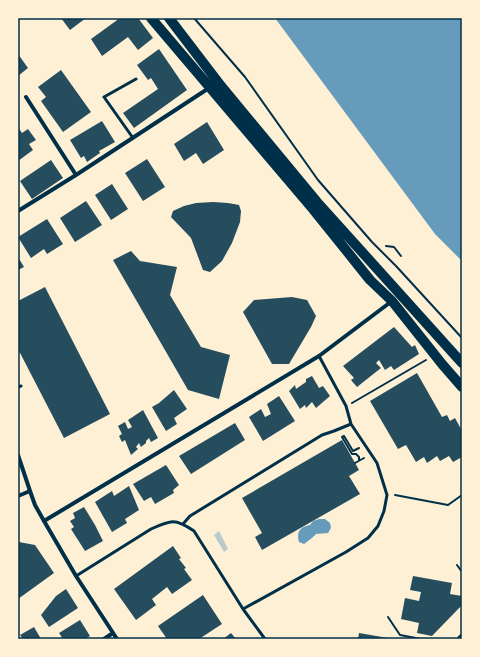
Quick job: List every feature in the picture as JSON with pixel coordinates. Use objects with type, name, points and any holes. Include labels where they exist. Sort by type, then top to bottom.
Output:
[{"type":"main road","points":[[151,18],[313,209],[370,280],[392,300],[462,387]]},
{"type":"main road","points":[[169,18],[221,86],[317,202],[462,363]]},
{"type":"street","points":[[18,211],[76,175],[210,87]]},
{"type":"street","points":[[26,97],[76,175]]},
{"type":"street","points":[[44,521],[319,356],[392,300]]},
{"type":"street","points":[[18,455],[30,492],[44,521],[76,576],[116,639]]},
{"type":"street","points":[[18,496],[30,492]]},
{"type":"street","points":[[104,639],[113,633]]},
{"type":"lane","points":[[133,138],[104,97],[136,79]]},
{"type":"lane","points":[[243,609],[346,552],[368,538],[378,526],[384,511],[387,495],[377,463],[351,424],[346,406],[319,356]]},
{"type":"lane","points":[[183,524],[190,516],[322,435],[351,424]]},
{"type":"lane","points":[[76,576],[151,529],[164,523],[174,522],[183,524],[194,531],[243,609],[265,639]]},
{"type":"path","points":[[194,18],[245,77],[318,180],[372,242],[462,338]]},
{"type":"path","points":[[386,246],[394,247],[401,256]]},
{"type":"path","points":[[346,406],[429,358]]},
{"type":"path","points":[[359,460],[359,456],[352,454],[342,437],[344,436],[353,451],[360,448]]},
{"type":"path","points":[[355,463],[363,458]]},
{"type":"path","points":[[393,494],[448,505],[462,495]]},
{"type":"path","points":[[457,565],[462,572]]},
{"type":"path","points":[[388,617],[400,635],[421,639]]},
{"type":"shaded area","points":[[219,531],[228,549],[224,552],[214,535]]},
{"type":"water","points":[[275,18],[462,18],[462,261],[435,234]]},
{"type":"water","points":[[325,519],[330,523],[331,528],[328,533],[316,534],[304,544],[299,542],[298,535],[300,530],[310,525],[313,521]]},
{"type":"building","points":[[61,18],[86,18],[70,30]]},
{"type":"building","points":[[120,18],[138,18],[153,38],[138,50],[128,37],[102,56],[91,39]]},
{"type":"building","points":[[159,49],[187,90],[134,128],[123,113],[158,89],[151,78],[148,80],[137,65]]},
{"type":"building","points":[[18,54],[28,68],[18,76]]},
{"type":"building","points":[[61,70],[91,112],[63,132],[41,101],[46,97],[38,87]]},
{"type":"building","points":[[102,121],[115,142],[99,151],[100,153],[87,162],[84,156],[81,158],[70,140]]},
{"type":"building","points":[[207,122],[224,150],[203,164],[196,153],[184,161],[174,144]]},
{"type":"building","points":[[18,127],[22,133],[28,129],[36,140],[29,144],[33,150],[18,161]]},
{"type":"building","points":[[147,159],[165,187],[143,201],[125,173]]},
{"type":"building","points":[[51,160],[63,178],[32,199],[20,181]]},
{"type":"building","points":[[112,184],[128,209],[111,220],[95,195]]},
{"type":"building","points":[[86,201],[102,225],[75,242],[60,218]]},
{"type":"building","points":[[213,202],[239,205],[241,211],[240,222],[232,243],[222,261],[210,272],[203,270],[191,238],[171,217],[173,211],[184,206],[196,203]]},
{"type":"building","points":[[47,219],[63,244],[47,254],[44,249],[31,258],[18,237]]},
{"type":"building","points":[[131,251],[140,261],[177,267],[170,295],[201,347],[230,355],[219,399],[188,390],[113,260]]},
{"type":"building","points":[[18,257],[24,267],[18,270]]},
{"type":"building","points":[[45,287],[110,414],[64,438],[18,349],[18,301]]},
{"type":"building","points":[[292,297],[307,300],[316,316],[289,364],[272,364],[243,312],[254,300]]},
{"type":"building","points":[[394,327],[412,347],[415,345],[419,354],[394,370],[391,366],[385,370],[379,360],[376,363],[381,368],[357,387],[351,380],[354,378],[343,366]]},
{"type":"building","points":[[417,373],[442,417],[447,415],[450,421],[455,418],[462,431],[462,457],[453,462],[449,456],[440,461],[437,456],[427,463],[424,457],[416,462],[406,445],[398,449],[370,401]]},
{"type":"building","points":[[312,376],[319,388],[323,386],[330,396],[316,408],[312,402],[306,408],[305,405],[300,409],[289,391],[295,385],[296,389],[306,382],[306,379]]},
{"type":"building","points":[[174,390],[187,409],[174,418],[177,424],[166,431],[152,407]]},
{"type":"building","points":[[279,396],[295,421],[263,441],[249,417],[261,409],[265,417],[271,414],[267,404]]},
{"type":"building","points":[[143,410],[158,438],[151,442],[149,438],[141,447],[139,443],[136,447],[138,449],[131,455],[125,440],[122,442],[119,436],[122,434],[118,426],[125,422],[128,429],[132,427],[128,420]]},
{"type":"building","points":[[235,423],[245,440],[191,474],[179,456]]},
{"type":"building","points":[[342,440],[359,470],[349,476],[360,494],[262,550],[255,537],[262,533],[242,498]]},
{"type":"building","points":[[166,465],[179,485],[173,490],[174,493],[155,504],[151,497],[144,501],[133,484]]},
{"type":"building","points":[[129,486],[139,510],[125,519],[127,523],[112,532],[95,502],[112,491],[114,496]]},
{"type":"building","points":[[84,507],[103,541],[85,551],[71,529],[74,527],[70,521],[75,518],[73,513]]},
{"type":"building","points":[[18,543],[35,545],[54,573],[18,599]]},
{"type":"building","points":[[173,546],[181,558],[179,559],[186,568],[184,569],[192,580],[172,594],[167,587],[152,599],[156,605],[136,620],[114,589]]},
{"type":"building","points":[[413,576],[452,583],[450,594],[462,596],[462,605],[432,636],[417,633],[419,623],[401,619],[405,598],[419,601],[421,592],[410,590]]},
{"type":"building","points":[[66,589],[78,608],[49,627],[41,615],[56,596]]},
{"type":"building","points":[[203,595],[222,624],[199,639],[167,639],[158,626]]},
{"type":"building","points":[[80,620],[90,636],[85,639],[63,639],[59,633]]},
{"type":"building","points":[[34,627],[41,639],[23,639],[20,635]]},
{"type":"building","points":[[231,633],[236,639],[223,639]]},
{"type":"building","points":[[359,633],[388,638],[388,639],[358,639]]}]
